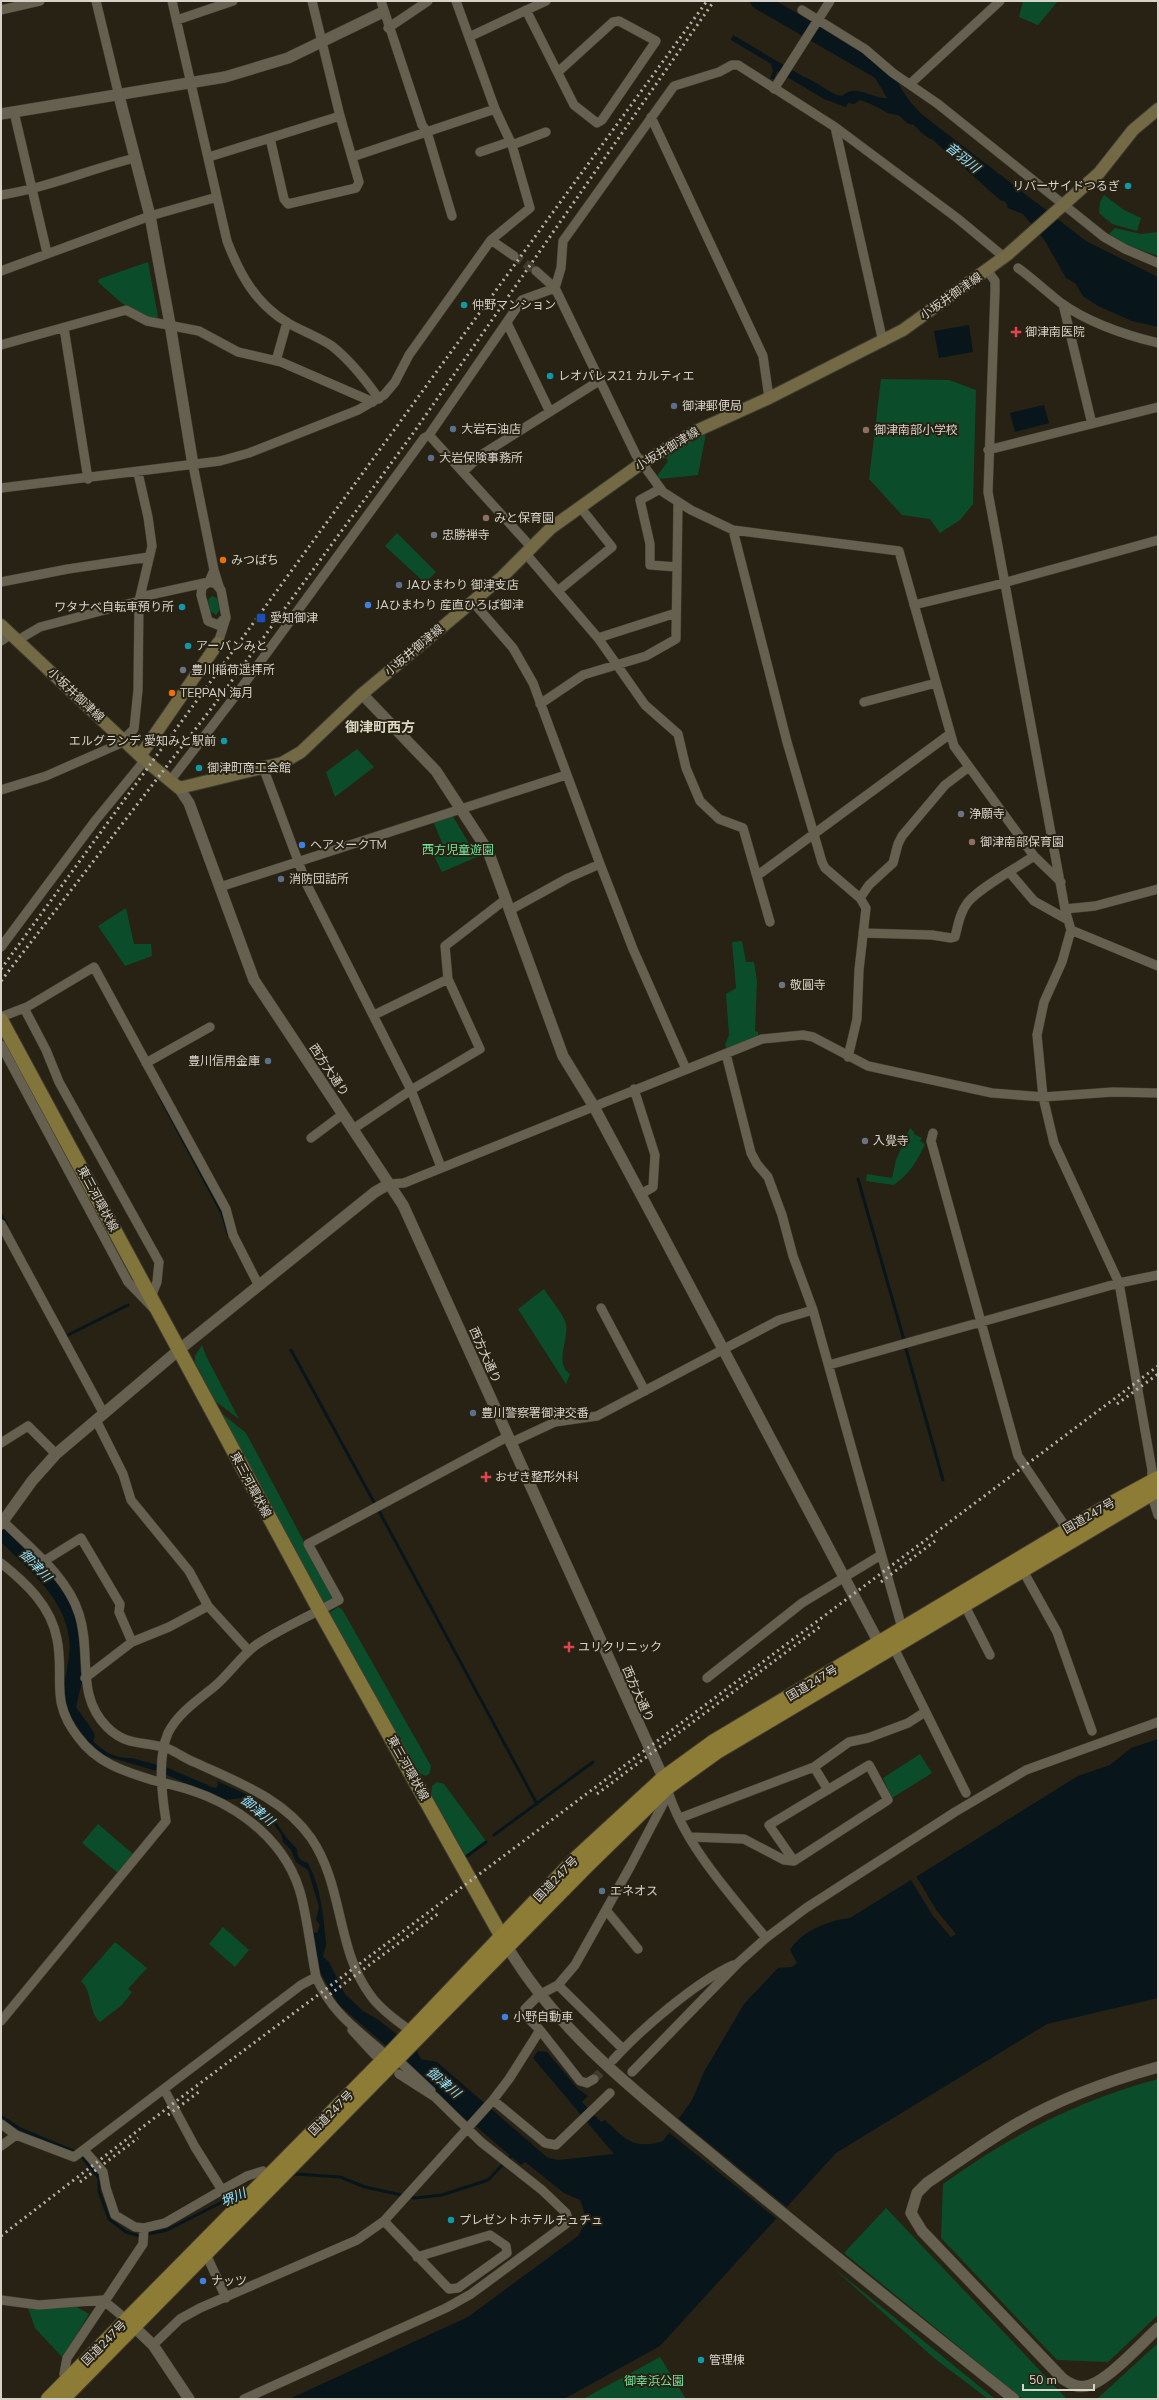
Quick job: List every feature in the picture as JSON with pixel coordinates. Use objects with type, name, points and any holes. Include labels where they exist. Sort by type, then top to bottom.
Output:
[{"type":"highway","name":"国道247号","points":[[63,2399],[131,2323],[250,2195],[414,2034],[504,1941],[575,1859],[714,1741],[1067,1529],[1154,1486]]},
{"type":"highway","name":"国道247号","points":[[665,1783],[1022,1569],[1154,1486]]},
{"type":"highway","name":"国道247号","points":[[48,2399],[69,2378],[206,2254],[268,2192],[296,2163],[390,2056]]},
{"type":"main road","name":"小坂井御津線","points":[[1,625],[142,758],[175,785],[282,763],[301,752],[362,694],[529,551],[550,528],[642,463],[694,432],[769,398],[883,342],[1006,256],[1099,173],[1133,130],[1158,110]]},
{"type":"main road","points":[[142,758],[220,639]]},
{"type":"main road","name":"東三河環状線","points":[[1,1019],[320,1611],[504,1941]]},
{"type":"street","points":[[1,10],[40,1]]},
{"type":"street","points":[[96,1],[150,216],[170,324],[193,465],[214,570],[226,617],[220,639]]},
{"type":"street","points":[[172,1],[209,157],[227,241],[236,265],[260,301],[287,322],[331,346],[359,372],[376,400]]},
{"type":"street","points":[[177,20],[233,1]]},
{"type":"street","points":[[270,138],[284,199],[288,204],[356,188],[359,182],[340,116],[312,1]]},
{"type":"street","points":[[381,1],[388,28],[422,125],[427,132],[452,216]]},
{"type":"street","points":[[388,28],[428,1]]},
{"type":"street","points":[[1,488],[138,473],[220,461],[249,453],[358,410],[376,400],[395,382],[409,355],[491,240],[530,208],[511,144],[495,109],[456,1]]},
{"type":"street","points":[[469,37],[546,1]]},
{"type":"street","points":[[775,86],[830,1]]},
{"type":"street","points":[[910,84],[1000,1]]},
{"type":"street","points":[[526,10],[574,105],[597,123],[602,120],[656,41],[619,21],[613,22],[558,72]]},
{"type":"street","points":[[802,10],[865,49],[893,73],[910,84],[1062,206],[1104,237],[1125,249],[1158,263]]},
{"type":"street","points":[[1,114],[119,96],[191,83],[252,69],[288,58],[322,43],[383,12]]},
{"type":"street","points":[[555,288],[561,268],[563,241],[674,86],[738,65],[775,86],[835,127],[945,208],[1006,256]]},
{"type":"street","points":[[352,157],[495,109]]},
{"type":"street","points":[[14,112],[46,253]]},
{"type":"street","points":[[209,157],[340,116]]},
{"type":"street","points":[[651,117],[763,356],[769,398]]},
{"type":"street","points":[[835,127],[883,342]]},
{"type":"street","points":[[480,152],[511,144],[546,132]]},
{"type":"street","points":[[1,195],[31,190],[97,168],[135,158]]},
{"type":"street","points":[[1,271],[46,253],[150,216],[217,197]]},
{"type":"street","points":[[491,240],[514,256]]},
{"type":"street","points":[[1018,268],[1063,304],[1109,328],[1158,343]]},
{"type":"street","points":[[987,270],[995,281],[988,450],[988,492],[1065,909],[1071,930],[1062,962],[1040,1017],[1038,1051],[1043,1097],[1054,1143],[1119,1283],[1152,1470],[1158,1515]]},
{"type":"street","points":[[536,271],[555,288],[599,381],[642,463],[660,489],[678,503],[733,530],[899,551],[954,746],[1034,856],[1061,883]]},
{"type":"street","points":[[175,785],[239,691],[424,438],[429,435],[522,300],[555,288]]},
{"type":"street","points":[[1063,304],[1092,424]]},
{"type":"street","points":[[1,344],[126,310],[147,321],[170,324],[199,331],[238,352],[276,361],[376,400]]},
{"type":"street","points":[[276,361],[287,322]]},
{"type":"street","points":[[507,322],[550,412]]},
{"type":"street","points":[[64,328],[88,479]]},
{"type":"street","points":[[464,472],[481,455],[599,381]]},
{"type":"street","points":[[988,450],[1158,407]]},
{"type":"street","points":[[429,435],[464,472],[529,551],[558,590],[598,638],[645,705],[678,734],[686,768],[700,801],[719,819],[742,828],[758,876],[770,922]]},
{"type":"street","points":[[1,790],[46,776],[124,740],[134,729],[138,698],[139,601],[152,546],[148,517],[138,473]]},
{"type":"street","points":[[660,489],[640,500],[650,544],[650,565],[677,567]]},
{"type":"street","points":[[594,670],[646,656],[676,639],[678,503]]},
{"type":"street","points":[[558,590],[612,547],[580,507]]},
{"type":"street","points":[[733,530],[814,835],[825,868],[860,898],[866,908],[857,1018],[848,1057]]},
{"type":"street","points":[[914,604],[1004,583],[1158,540]]},
{"type":"street","points":[[1,582],[68,569],[149,557]]},
{"type":"street","points":[[201,595],[202,587],[208,582],[214,570]]},
{"type":"street","points":[[1,642],[40,627],[139,601],[145,596],[208,582],[219,586]]},
{"type":"street","points":[[198,585],[206,617],[220,639]]},
{"type":"street","points":[[472,601],[513,648],[533,683],[600,864],[634,949],[686,1069]]},
{"type":"street","points":[[598,638],[676,613]]},
{"type":"street","points":[[210,624],[218,625],[226,617]]},
{"type":"street","points":[[540,704],[594,670],[610,655]]},
{"type":"street","points":[[864,702],[936,683]]},
{"type":"street","points":[[362,694],[436,771],[488,851],[554,1036],[563,1056],[593,1105],[843,1578],[879,1643]]},
{"type":"street","points":[[758,876],[950,734]]},
{"type":"street","points":[[1,947],[142,758]]},
{"type":"street","points":[[263,767],[297,861],[411,1090],[441,1167]]},
{"type":"street","points":[[860,898],[869,885],[893,863],[898,844],[902,836],[946,785],[969,767]]},
{"type":"street","points":[[220,887],[566,775]]},
{"type":"street","name":"西方大通り","points":[[175,785],[189,803],[220,887],[242,954],[254,980],[403,1205],[654,1762],[665,1783]]},
{"type":"street","points":[[863,933],[955,937],[960,915],[968,903],[979,893],[1034,856]]},
{"type":"street","points":[[510,910],[568,878],[600,864]]},
{"type":"street","points":[[1010,873],[1034,901],[1068,920]]},
{"type":"street","points":[[1065,909],[1095,906],[1158,889]]},
{"type":"street","points":[[353,1129],[411,1090],[480,1050],[448,979],[445,946],[506,898]]},
{"type":"street","points":[[1071,930],[1158,966]]},
{"type":"street","points":[[1,1019],[24,1008],[94,966],[226,1209],[233,1235],[259,1286]]},
{"type":"street","points":[[374,1015],[448,979]]},
{"type":"street","points":[[24,1008],[46,1050],[59,1082],[159,1262],[157,1282],[151,1297]]},
{"type":"street","points":[[146,1062],[210,1027]]},
{"type":"street","points":[[414,2034],[371,1997],[361,1979],[349,1950],[329,1873],[311,1838],[298,1823],[263,1794],[164,1751],[128,1742],[107,1727],[90,1703],[85,1678],[84,1646],[80,1615],[73,1599],[44,1561],[2,1522],[32,1481],[56,1454],[180,1349],[375,1192],[389,1184],[399,1184],[593,1105],[726,1054],[762,1038],[803,1035],[813,1037],[848,1057],[868,1066],[896,1074],[928,1078],[992,1093],[1043,1097],[1114,1092],[1158,1093]]},
{"type":"street","points":[[1,1045],[128,1282],[160,1314]]},
{"type":"street","points":[[726,1054],[751,1153],[757,1164],[768,1176],[782,1215],[793,1256],[814,1310],[880,1555],[902,1628]]},
{"type":"street","points":[[634,1089],[655,1155],[653,1187],[640,1194]]},
{"type":"street","points":[[311,1138],[343,1114]]},
{"type":"street","points":[[933,1133],[931,1141],[1018,1456],[1067,1529]]},
{"type":"street","points":[[1,1224],[100,1417],[124,1474],[131,1500],[189,1571],[208,1606],[249,1651]]},
{"type":"street","points":[[829,1365],[1119,1283],[1158,1275]]},
{"type":"street","points":[[601,1308],[645,1391]]},
{"type":"street","points":[[1,2021],[166,1821],[162,1780],[164,1751],[168,1734],[177,1720],[189,1707],[234,1669],[256,1645],[339,1600],[308,1544],[509,1440],[555,1422],[597,1416],[778,1320],[814,1310]]},
{"type":"street","points":[[1,1443],[28,1426],[56,1454]]},
{"type":"street","points":[[44,1561],[81,1538],[120,1604],[119,1612],[132,1642]]},
{"type":"street","points":[[707,1678],[802,1603],[880,1555]]},
{"type":"street","points":[[1,1563],[34,1593],[48,1614],[57,1638],[59,1698],[66,1719],[88,1750],[103,1762],[191,1790],[239,1814],[256,1826],[277,1846],[295,1880],[302,1899],[316,1977],[331,2005],[346,2021],[430,2089],[435,2097]]},
{"type":"street","points":[[1022,1569],[1057,1632],[1092,1730]]},
{"type":"street","points":[[964,1604],[990,1655]]},
{"type":"street","points":[[85,1678],[132,1642],[169,1627],[208,1606]]},
{"type":"street","points":[[893,1646],[966,1793]]},
{"type":"street","points":[[680,1818],[814,1766],[849,1742],[868,1738],[908,1723],[925,1712]]},
{"type":"street","points":[[632,2072],[738,1963],[766,1938],[806,1908],[1019,1774],[1055,1758],[1158,1722]]},
{"type":"street","points":[[691,1837],[744,1839],[784,1860],[794,1861],[888,1800],[869,1765],[769,1825],[794,1861]]},
{"type":"street","points":[[814,1766],[828,1790]]},
{"type":"street","points":[[665,1783],[680,1818],[711,1871],[766,1938]]},
{"type":"street","points":[[594,2079],[587,2083],[580,2081],[540,2030],[525,2015],[525,2009],[539,1995],[558,1985],[575,1965],[663,1804],[665,1783]]},
{"type":"street","points":[[606,1910],[638,1949]]},
{"type":"street","points":[[504,1941],[539,1995],[588,2049],[628,2085],[845,2265],[1014,2399]]},
{"type":"street","points":[[613,2060],[623,2049],[715,1974],[738,1963]]},
{"type":"street","points":[[1,2124],[16,2135],[69,2157],[81,2152],[235,2037],[300,1985],[316,1977]]},
{"type":"street","points":[[558,1985],[623,2049]]},
{"type":"street","points":[[153,2345],[180,2319],[357,2240],[384,2221],[492,2101],[509,2079],[540,2030]]},
{"type":"street","points":[[1158,2067],[1094,2088],[1041,2110],[1003,2131],[926,2184],[916,2197],[911,2213],[922,2231],[1063,2379],[1075,2385],[1085,2387],[1100,2382],[1158,2328]]},
{"type":"street","points":[[244,2399],[446,2308],[470,2294],[566,2224],[568,2219],[566,2213],[542,2190],[509,2166],[435,2097],[399,2074]]},
{"type":"street","points":[[164,2089],[195,2147],[222,2190]]},
{"type":"street","points":[[492,2101],[545,2143],[556,2145],[610,2093]]},
{"type":"street","points":[[1,2146],[16,2135]]},
{"type":"street","points":[[81,2152],[102,2172],[106,2188],[116,2214],[144,2233]]},
{"type":"street","points":[[144,2233],[165,2223],[247,2176],[263,2171]]},
{"type":"street","points":[[384,2221],[418,2257],[449,2289],[458,2288],[507,2253],[506,2246],[490,2235],[418,2257]]},
{"type":"street","points":[[69,2378],[64,2374],[67,2358],[103,2300],[143,2244],[144,2233]]},
{"type":"street","points":[[206,2254],[226,2298]]},
{"type":"street","points":[[1,2300],[39,2305],[103,2300],[131,2323],[153,2345],[189,2399]]},
{"type":"green space","points":[[1023,1],[1058,1],[1038,25],[1019,17]]},
{"type":"green space","points":[[1104,195],[1124,210],[1141,218],[1137,231],[1112,224],[1099,213],[1100,202]]},
{"type":"green space","points":[[1115,228],[1141,234],[1158,232],[1158,256],[1127,245],[1109,234]]},
{"type":"green space","points":[[148,262],[158,317],[156,319],[139,314],[132,310],[98,282],[99,279]]},
{"type":"green space","points":[[881,379],[949,380],[976,390],[973,504],[960,520],[940,533],[930,519],[902,515],[869,479]]},
{"type":"green space","points":[[706,433],[698,475],[659,479],[656,477],[668,461],[665,456]]},
{"type":"green space","points":[[397,533],[436,572],[425,583],[385,546]]},
{"type":"green space","points":[[212,596],[217,598],[220,609],[216,615],[210,611],[208,600]]},
{"type":"green space","points":[[357,749],[374,767],[335,797],[326,772]]},
{"type":"green space","name":"西方児童遊園","points":[[452,815],[477,857],[442,872],[434,856],[445,850],[433,821]]},
{"type":"green space","points":[[126,908],[134,944],[151,944],[152,956],[125,966],[98,926]]},
{"type":"green space","points":[[742,941],[746,962],[754,962],[757,981],[755,1031],[758,1032],[758,1037],[727,1049],[725,1045],[729,1035],[726,994],[736,988],[732,942]]},
{"type":"green space","points":[[910,1128],[914,1134],[922,1138],[920,1141],[925,1144],[909,1172],[894,1185],[866,1181],[867,1174],[892,1178],[896,1160]]},
{"type":"green space","points":[[544,1289],[566,1324],[566,1337],[562,1358],[565,1370],[570,1374],[566,1384],[518,1309]]},
{"type":"green space","points":[[202,1345],[206,1356],[239,1419],[215,1401],[195,1362],[195,1356]]},
{"type":"green space","points":[[220,1412],[246,1433],[333,1596],[334,1599],[324,1605]]},
{"type":"green space","points":[[338,1607],[342,1609],[431,1766],[430,1773],[426,1776],[419,1773],[363,1680],[329,1613]]},
{"type":"green space","points":[[920,1754],[932,1773],[892,1798],[883,1778]]},
{"type":"green space","points":[[437,1782],[444,1784],[486,1841],[466,1856],[431,1794],[432,1786]]},
{"type":"green space","points":[[98,1824],[133,1854],[118,1873],[82,1843]]},
{"type":"green space","points":[[223,1927],[249,1950],[235,1967],[209,1944]]},
{"type":"green space","points":[[115,1942],[147,1968],[128,1989],[132,1992],[122,2005],[100,2022],[96,2018],[85,1986],[81,1981]]},
{"type":"green space","points":[[1158,2079],[1158,2315],[1108,2362],[1057,2360],[941,2238],[943,2184],[993,2150],[1046,2121],[1100,2098]]},
{"type":"green space","points":[[886,2208],[1067,2399],[1023,2399],[844,2253]]},
{"type":"green space","points":[[831,2266],[995,2399],[988,2399],[934,2358]]},
{"type":"green space","points":[[73,2305],[89,2314],[63,2358],[35,2328],[28,2308]]},
{"type":"green space","points":[[1158,2343],[1158,2399],[1097,2399]]},
{"type":"green space","name":"御幸浜公園","points":[[660,2357],[686,2399],[583,2399]]},
{"type":"water","points":[[733,35],[837,95],[842,96],[852,91],[857,91],[877,97],[902,99],[1086,241],[1158,277],[1158,327],[1132,321],[1098,306],[1083,296],[1075,283],[1066,278],[1045,241],[1023,214],[1008,208],[1006,202],[1000,200],[933,140],[904,117],[888,113],[860,100],[854,104],[848,103],[846,107],[824,99],[777,71],[774,79],[770,79],[773,71],[771,64],[731,40]]},
{"type":"water","points":[[969,325],[973,352],[939,358],[934,331]]},
{"type":"water","points":[[1044,405],[1049,423],[1015,432],[1010,413]]},
{"type":"water","points":[[68,1711],[96,1744],[112,1755],[132,1758],[168,1768],[216,1788],[218,1785],[217,1781],[250,1796],[263,1815],[276,1822],[286,1837],[297,1849],[300,1858],[308,1863],[319,1892],[326,1944],[323,1957],[329,1962],[345,1994],[363,2011],[377,2019],[416,2049],[421,2059],[437,2062],[548,2158],[558,2160],[614,2154],[533,2058],[538,2051],[547,2052],[578,2089],[588,2096],[582,2102],[601,2122],[605,2120],[618,2133],[630,2141],[644,2144],[663,2141],[692,2100],[704,2072],[744,2004],[778,1968],[792,1967],[797,1963],[790,1950],[801,1937],[825,1924],[850,1918],[1078,1776],[1110,1765],[1131,1748],[1158,1739],[1158,1998],[1047,2024],[836,2153],[660,2346],[564,2399],[289,2399],[468,2317],[578,2236],[583,2227],[585,2218],[582,2205],[580,2200],[564,2193],[525,2162],[521,2165],[478,2128],[460,2115],[422,2077],[339,2005],[321,1974],[313,1951],[312,1932],[317,1933],[320,1925],[316,1920],[319,1907],[308,1870],[296,1862],[291,1850],[283,1842],[281,1834],[273,1823],[267,1824],[242,1798],[225,1800],[160,1772],[102,1755],[77,1729]]},
{"type":"pier","points":[[916,1876],[937,1911],[956,1934],[951,1937],[933,1916],[911,1880]]},
{"type":"pier","points":[[678,2118],[788,2208],[778,2220],[667,2131]]},
{"type":"waterway","name":"音羽川","points":[[759,1],[880,71],[902,106],[912,116]]},
{"type":"waterway","points":[[160,1097],[222,1213],[229,1236]]},
{"type":"waterway","points":[[858,1179],[904,1340]]},
{"type":"waterway","points":[[1,1215],[7,1225]]},
{"type":"waterway","points":[[66,1336],[128,1305]]},
{"type":"waterway","points":[[906,1349],[943,1480]]},
{"type":"waterway","points":[[291,1350],[375,1504]]},
{"type":"waterway","points":[[379,1511],[537,1804]]},
{"type":"waterway","name":"御津川","points":[[1,1530],[39,1567],[61,1594],[69,1609],[75,1625],[78,1651],[76,1668],[67,1709],[86,1736]]},
{"type":"waterway","points":[[494,1835],[593,1762]]},
{"type":"waterway","points":[[467,1856],[486,1842]]},
{"type":"waterway","name":"堺川","points":[[1,2116],[20,2129],[80,2154],[99,2178],[99,2191],[109,2219],[126,2232],[139,2236],[167,2230],[246,2190]]},
{"type":"waterway","name":"堺川","points":[[290,2176],[296,2174],[340,2177],[365,2187],[415,2198],[442,2195],[488,2180],[511,2156]]},
{"type":"tunnel","points":[[514,256],[536,271]]},
{"type":"tunnel","points":[[594,2079],[612,2061]]},
{"type":"railway","points":[[1,969],[707,1]]},
{"type":"railway","points":[[1,981],[217,701],[414,432],[714,1]]},
{"type":"railway","points":[[1,2236],[179,2099],[1158,1366]]},
{"type":"railway","points":[[1117,1404],[1158,1374]]},
{"type":"railway","points":[[881,1582],[935,1541]]},
{"type":"railway","points":[[597,1794],[821,1626]]},
{"type":"railway","points":[[325,1998],[439,1913]]},
{"type":"railway","points":[[168,2115],[200,2091]]},
{"type":"railway","points":[[80,2182],[138,2138]]},
{"type":"place","name":"リバーサイドつるぎ","points":[[1128,186]]},
{"type":"place","name":"仲野マンション","points":[[464,305]]},
{"type":"place","name":"御津南医院","points":[[1016,332]]},
{"type":"place","name":"レオパレス21 カルティエ","points":[[550,376]]},
{"type":"place","name":"御津郵便局","points":[[674,406]]},
{"type":"place","name":"大岩石油店","points":[[453,429]]},
{"type":"place","name":"御津南部小学校","points":[[866,430]]},
{"type":"place","name":"大岩保険事務所","points":[[431,458]]},
{"type":"place","name":"みと保育園","points":[[486,518]]},
{"type":"place","name":"忠勝禅寺","points":[[434,535]]},
{"type":"place","name":"みつばち","points":[[223,560]]},
{"type":"place","name":"JAひまわり 御津支店","points":[[399,585]]},
{"type":"place","name":"JAひまわり 産直ひろば御津","points":[[368,605]]},
{"type":"place","name":"ワタナベ自転車預り所","points":[[182,607]]},
{"type":"place","name":"愛知御津","points":[[261,618]]},
{"type":"place","name":"アーバンみと","points":[[188,646]]},
{"type":"place","name":"豊川稲荷遥拝所","points":[[183,670]]},
{"type":"place","name":"TEPPAN 海月","points":[[172,693]]},
{"type":"place","name":"エルグランデ 愛知みと駅前","points":[[224,741]]},
{"type":"place","name":"御津町商工会館","points":[[199,768]]},
{"type":"place","name":"浄願寺","points":[[961,814]]},
{"type":"place","name":"御津南部保育園","points":[[972,842]]},
{"type":"place","name":"ヘアメークTM","points":[[302,845]]},
{"type":"place","name":"消防団詰所","points":[[281,879]]},
{"type":"place","name":"敬圓寺","points":[[782,985]]},
{"type":"place","name":"豊川信用金庫","points":[[268,1061]]},
{"type":"place","name":"入覺寺","points":[[865,1141]]},
{"type":"place","name":"豊川警察署御津交番","points":[[473,1413]]},
{"type":"place","name":"おぜき整形外科","points":[[486,1477]]},
{"type":"place","name":"ユリクリニック","points":[[569,1647]]},
{"type":"place","name":"エネオス","points":[[602,1891]]},
{"type":"place","name":"小野自動車","points":[[505,2017]]},
{"type":"place","name":"プレゼントホテルチュチュ","points":[[451,2220]]},
{"type":"place","name":"ナッツ","points":[[203,2281]]},
{"type":"place","name":"管理棟","points":[[701,2360]]},
{"type":"district","name":"御津町西方","points":[[380,727]]}]
